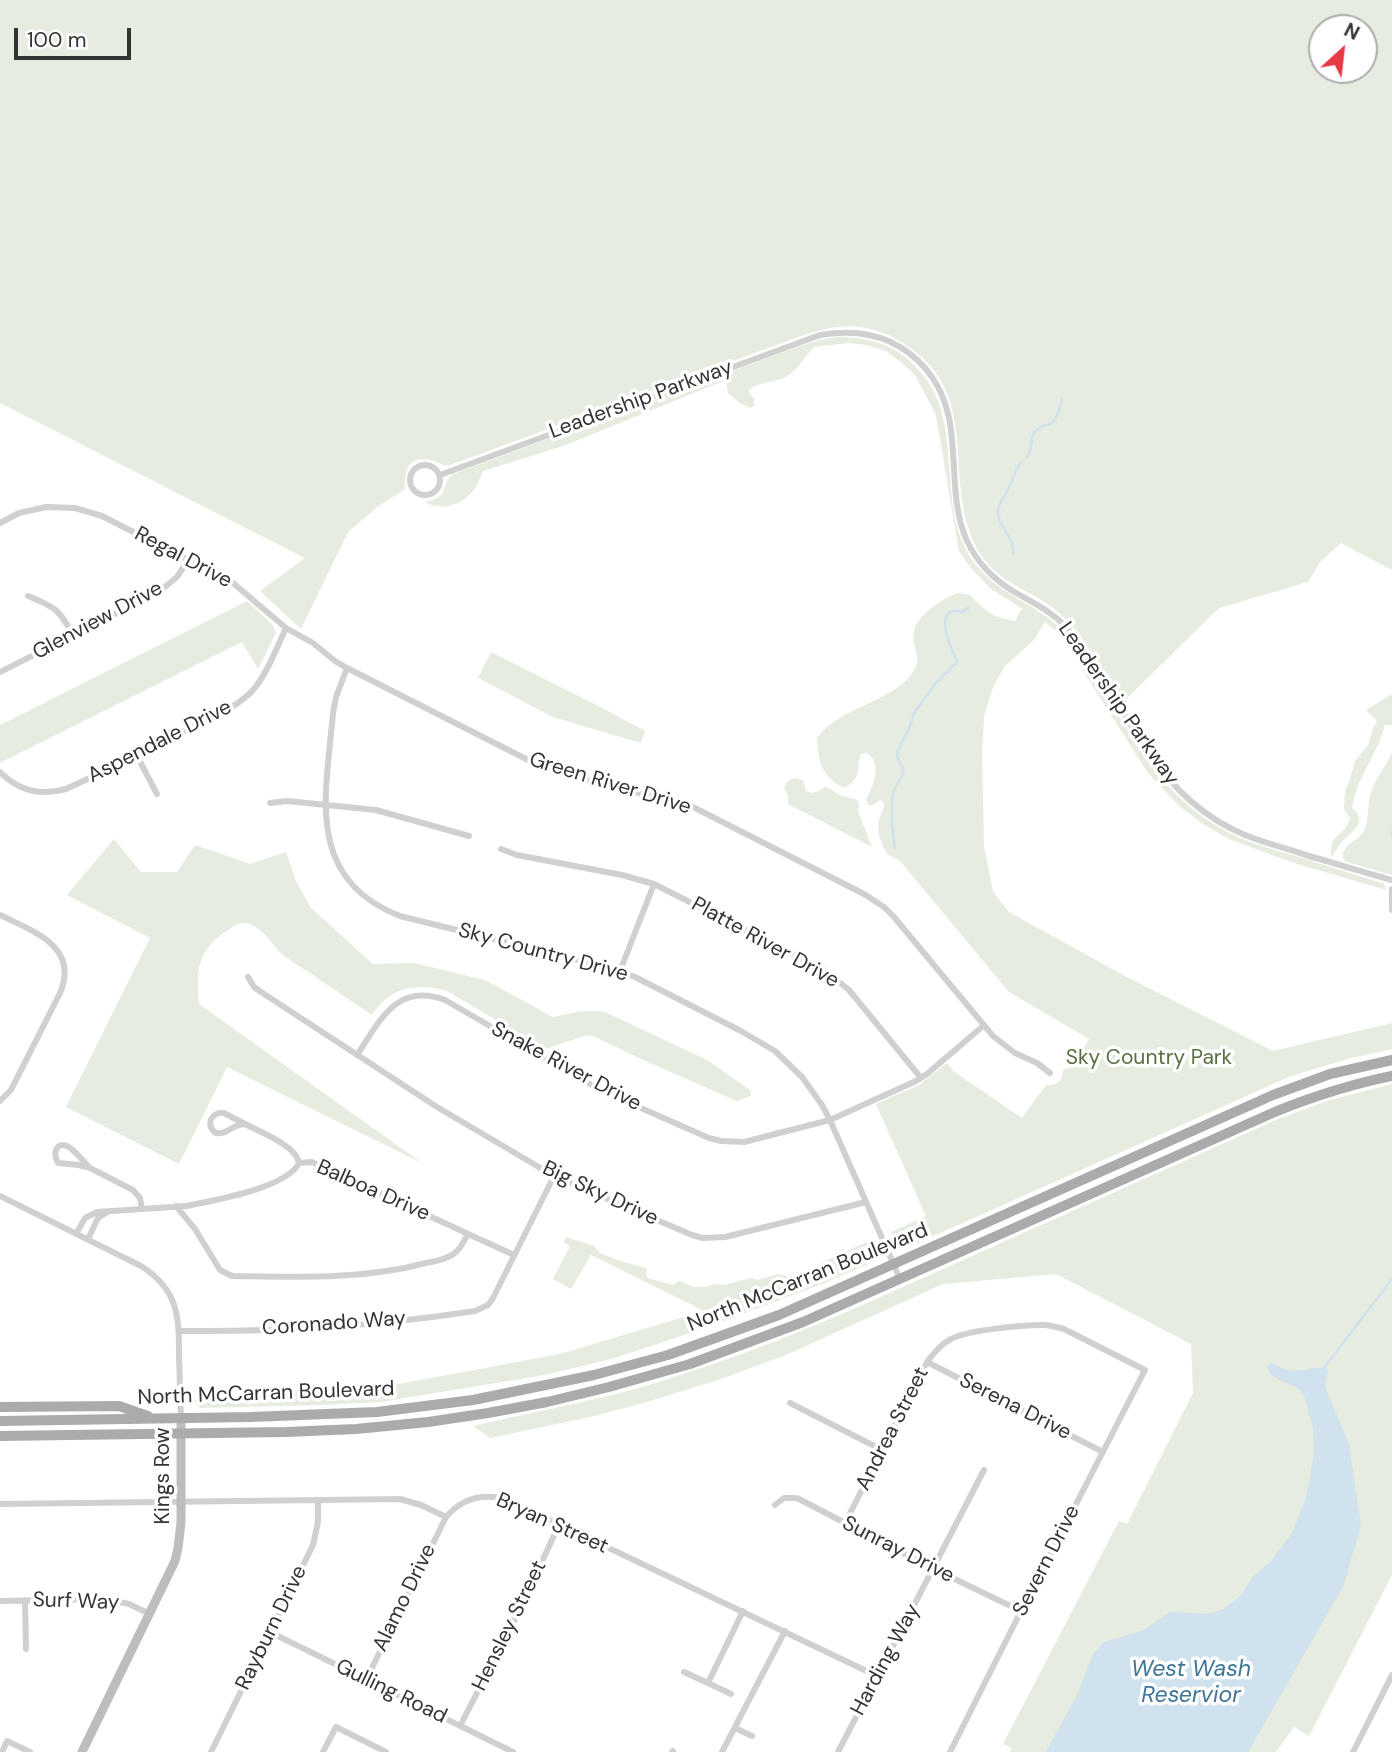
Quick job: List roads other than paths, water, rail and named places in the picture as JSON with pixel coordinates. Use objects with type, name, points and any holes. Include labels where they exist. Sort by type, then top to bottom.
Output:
[{"type":"main road","name":"North McCarran Boulevard","points":[[0,1421],[303,1416],[377,1412],[472,1400],[557,1384],[709,1341],[779,1315],[1273,1095],[1331,1074],[1392,1060]]},
{"type":"main road","name":"North McCarran Boulevard","points":[[0,1436],[317,1431],[387,1426],[488,1413],[561,1399],[644,1378],[713,1356],[803,1322],[1278,1111],[1323,1093],[1392,1076]]},
{"type":"main road","points":[[557,1384],[561,1399]]},
{"type":"main road","points":[[0,1407],[119,1406],[155,1419]]},
{"type":"main road","name":"Kings Row","points":[[82,1752],[170,1573],[178,1548],[181,1523],[181,1418]]},
{"type":"street","name":"Leadership Parkway","points":[[440,475],[820,335],[846,331],[890,341],[904,349],[925,368],[947,407],[960,520],[974,554],[1003,584],[1045,608],[1067,627],[1151,756],[1173,785],[1214,819],[1243,834],[1392,880]]},
{"type":"street","name":"Leadership Parkway","points":[[421,466],[434,467],[440,475],[440,485],[435,493],[420,495],[412,488],[411,475],[421,466]]},
{"type":"street","name":"Regal Drive","points":[[0,523],[33,509],[61,506],[102,516],[233,583],[286,628],[313,643],[347,668]]},
{"type":"street","name":"Glenview Drive","points":[[0,672],[160,591],[177,577],[188,560]]},
{"type":"street","points":[[28,596],[58,611],[73,635]]},
{"type":"street","name":"Aspendale Drive","points":[[0,772],[21,788],[44,793],[56,792],[137,756],[246,697],[255,689],[286,628]]},
{"type":"street","name":"Sky Country Drive","points":[[347,668],[333,713],[326,805],[327,836],[338,864],[354,887],[376,905],[400,916],[620,971],[775,1051],[802,1077],[822,1105],[900,1279]]},
{"type":"street","name":"Green River Drive","points":[[347,668],[536,764],[560,773],[693,807],[864,894],[894,917],[984,1026],[1003,1045],[1037,1063],[1049,1073]]},
{"type":"street","points":[[137,756],[157,794]]},
{"type":"street","points":[[270,803],[287,800],[376,810],[469,836]]},
{"type":"street","name":"Platte River Drive","points":[[501,849],[512,854],[622,875],[654,884],[826,971],[849,990],[921,1078]]},
{"type":"street","points":[[620,971],[654,884]]},
{"type":"street","points":[[1392,889],[1392,910]]},
{"type":"street","points":[[0,915],[54,944],[63,960],[65,977],[60,993],[12,1090],[0,1101]]},
{"type":"street","name":"Big Sky Drive","points":[[248,977],[254,987],[357,1055],[437,1107],[554,1176],[692,1235],[703,1238],[725,1237],[866,1202]]},
{"type":"street","name":"Snake River Drive","points":[[357,1055],[389,1009],[407,998],[426,995],[445,1000],[600,1090],[709,1138],[744,1142],[830,1120],[921,1078],[984,1026]]},
{"type":"street","points":[[245,1124],[238,1124],[221,1134],[212,1131],[209,1122],[215,1114],[224,1113],[245,1124],[292,1149],[299,1158],[299,1163]]},
{"type":"street","points":[[90,1168],[67,1146],[58,1147],[55,1152],[55,1160],[58,1163],[90,1168],[137,1193],[142,1209]]},
{"type":"street","name":"Balboa Drive","points":[[76,1234],[90,1214],[201,1203],[272,1184],[296,1169],[299,1163],[312,1162],[514,1255]]},
{"type":"street","points":[[514,1255],[554,1176]]},
{"type":"street","name":"Kings Row","points":[[0,1195],[141,1266],[159,1280],[177,1310],[181,1418]]},
{"type":"street","points":[[176,1206],[195,1229],[220,1270],[232,1276],[325,1277],[393,1271],[449,1257],[461,1247],[468,1234]]},
{"type":"street","points":[[88,1239],[98,1219],[108,1211]]},
{"type":"street","name":"Coronado Way","points":[[179,1331],[352,1326],[475,1311],[488,1305],[493,1298],[514,1255]]},
{"type":"street","name":"Andrea Street","points":[[845,1523],[928,1362],[942,1346],[960,1335],[1040,1325],[1064,1329],[1145,1370]]},
{"type":"street","name":"Serena Drive","points":[[928,1362],[1103,1452]]},
{"type":"street","name":"Severn Drive","points":[[950,1752],[1145,1370]]},
{"type":"street","points":[[790,1403],[882,1450]]},
{"type":"street","name":"Harding Way","points":[[838,1752],[984,1470]]},
{"type":"street","name":"Bryan Street","points":[[446,1517],[458,1504],[468,1500],[485,1496],[506,1499],[877,1676]]},
{"type":"street","name":"Sunray Drive","points":[[775,1506],[784,1498],[797,1498],[1021,1611]]},
{"type":"street","points":[[0,1504],[400,1499],[422,1505],[446,1517]]},
{"type":"street","name":"Rayburn Drive","points":[[211,1752],[313,1545],[318,1522],[318,1500]]},
{"type":"street","name":"Alamo Drive","points":[[366,1680],[446,1517]]},
{"type":"street","name":"Hensley Street","points":[[460,1727],[559,1525]]},
{"type":"street","name":"Surf Way","points":[[0,1601],[106,1599],[129,1604],[150,1614]]},
{"type":"street","points":[[26,1600],[26,1649]]},
{"type":"street","points":[[708,1683],[743,1611]]},
{"type":"street","points":[[722,1752],[785,1631]]},
{"type":"street","name":"Gulling Road","points":[[270,1632],[513,1752]]},
{"type":"street","points":[[684,1672],[730,1695]]},
{"type":"street","points":[[1353,1752],[1392,1675]]},
{"type":"street","points":[[323,1752],[335,1727],[386,1752]]},
{"type":"street","points":[[735,1728],[752,1736]]},
{"type":"street","points":[[2,1752],[7,1741],[30,1752]]},
{"type":"water","name":"West Wash Reservior","points":[[1271,1363],[1292,1371],[1328,1369],[1325,1387],[1349,1444],[1361,1526],[1343,1587],[1248,1752],[1046,1752],[1077,1695],[1093,1654],[1104,1642],[1144,1630],[1170,1612],[1207,1614],[1223,1609],[1239,1597],[1292,1533],[1306,1498],[1314,1452],[1313,1428],[1304,1395],[1296,1387],[1270,1374],[1267,1366]]},
{"type":"waterway","points":[[1027,457],[1035,432],[1053,422],[1062,399]]},
{"type":"waterway","points":[[1013,554],[1011,540],[1001,523],[998,510],[1021,462]]},
{"type":"waterway","points":[[895,849],[892,799],[903,774],[897,756],[898,750],[914,713],[936,683],[957,662],[949,643],[945,620],[953,611],[963,612],[968,608]]},
{"type":"waterway","points":[[1392,830],[1392,836]]},
{"type":"waterway","points":[[1324,1368],[1392,1279]]},
{"type":"park label","name":"Sky Country Park","points":[[1149,1058]]}]
